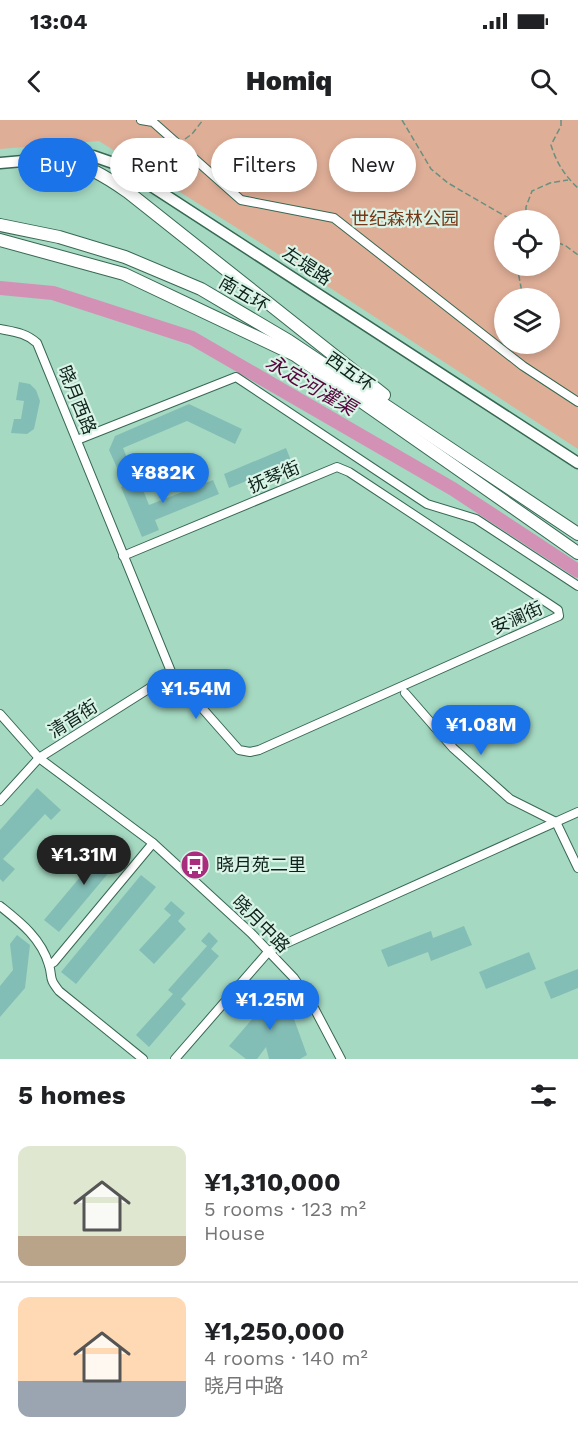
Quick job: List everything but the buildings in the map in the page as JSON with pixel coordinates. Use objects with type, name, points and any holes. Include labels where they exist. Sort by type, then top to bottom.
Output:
[{"type":"highway","points":[[98,171],[128,192],[446,445],[578,534]]},
{"type":"highway","name":"南五环","points":[[0,225],[59,237],[125,257],[201,289],[289,341],[446,445]]},
{"type":"highway","points":[[0,240],[80,260]]},
{"type":"highway","points":[[0,248],[80,260]]},
{"type":"highway","name":"西五环","points":[[80,260],[124,274],[295,356],[578,553]]},
{"type":"main road","name":"左堤路","points":[[98,158],[119,165],[578,463]]},
{"type":"main road","name":"左堤路","points":[[0,163],[18,161]]},
{"type":"street","points":[[141,120],[153,122],[172,138]]},
{"type":"street","points":[[199,162],[241,200],[334,218],[523,366],[578,402]]},
{"type":"street","name":"晓月西路","points":[[0,329],[30,336],[38,343],[172,674],[239,750]]},
{"type":"street","points":[[77,440],[236,377],[428,504],[476,519],[578,586]]},
{"type":"street","name":"抚琴街","points":[[123,556],[337,468]]},
{"type":"street","name":"安澜街","points":[[239,750],[249,752],[259,750],[559,616],[558,610],[549,603],[349,471],[337,468]]},
{"type":"street","name":"清音街","points":[[0,801],[39,758],[172,674]]},
{"type":"street","points":[[405,693],[453,748],[510,799],[556,822],[578,868]]},
{"type":"street","name":"晓月中路","points":[[0,714],[39,758],[153,843],[269,951],[300,988],[341,1059]]},
{"type":"street","points":[[175,1059],[269,951],[578,812]]},
{"type":"street","points":[[49,964],[54,962],[153,843]]},
{"type":"street","points":[[0,906],[32,932],[49,964],[50,980],[59,991],[143,1059]]},
{"type":"path","points":[[187,138],[202,120]]},
{"type":"path","points":[[402,120],[431,169],[448,183],[495,210]]},
{"type":"path","points":[[561,120],[561,126],[551,145],[555,159],[578,188]]},
{"type":"path","points":[[526,210],[532,191],[550,183],[570,180]]},
{"type":"path","points":[[560,244],[578,255]]},
{"type":"green space","name":"世纪森林公园","points":[[0,120],[578,120],[578,449],[180,192],[199,192],[199,138],[110,138],[110,148],[98,141],[98,138],[18,138],[18,148],[0,149]]},
{"type":"waterway","name":"永定河灌渠","points":[[0,288],[53,293],[192,338],[453,489],[578,571]]},
{"type":"place","name":"晓月苑二里","points":[[195,865]]}]
